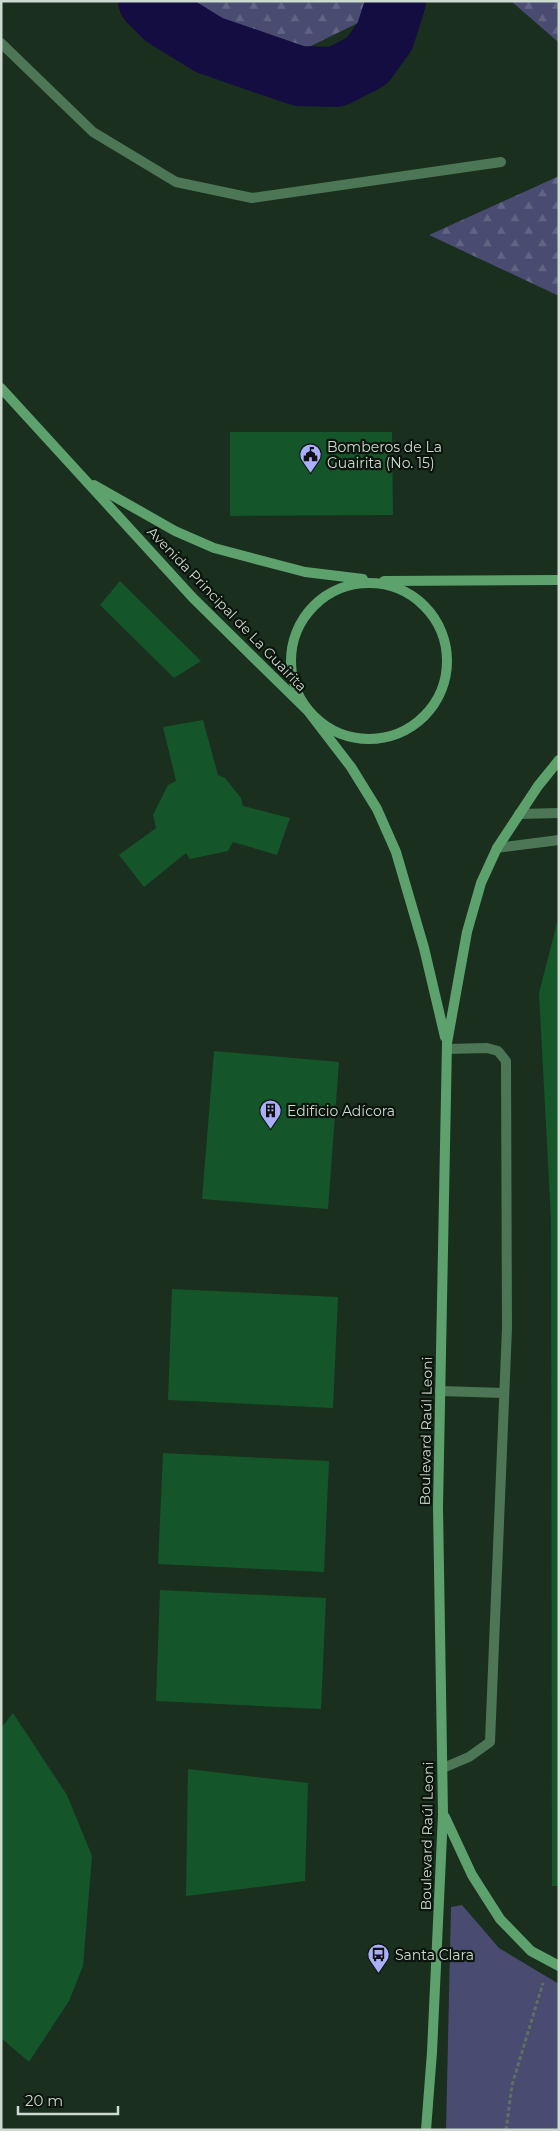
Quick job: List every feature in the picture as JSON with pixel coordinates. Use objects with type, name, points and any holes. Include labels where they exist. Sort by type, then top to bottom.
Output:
[{"type":"street","name":"Avenida Principal de La Guairita","points":[[1,388],[86,481],[194,598],[322,724],[338,733],[355,738],[373,739],[391,736],[408,729],[435,704],[447,670],[447,652],[443,634],[435,618],[423,604],[409,593],[373,581],[306,572],[214,548],[175,531],[86,481]]},
{"type":"street","name":"Avenida Principal de La Guairita","points":[[447,1046],[424,948],[396,852],[377,809],[351,768],[299,696],[292,678],[290,660],[292,642],[299,625],[309,610],[322,598],[338,588],[355,583],[373,581],[559,580]]},
{"type":"street","name":"Boulevard Raúl Leoni","points":[[426,2130],[432,2052],[443,1814],[438,1507],[447,1046],[467,932],[481,884],[497,848],[519,814],[559,760]]},
{"type":"street","points":[[443,1814],[472,1875],[500,1919],[531,1951],[559,1966]]},
{"type":"lane","points":[[1,44],[93,132],[176,182],[252,198],[501,162]]},
{"type":"lane","points":[[519,814],[559,813]]},
{"type":"lane","points":[[497,848],[559,840]]},
{"type":"lane","points":[[443,1768],[469,1757],[490,1742],[507,1328],[506,1061],[498,1051],[486,1048],[447,1046]]},
{"type":"lane","points":[[440,1391],[504,1393]]},
{"type":"path","points":[[506,2130],[512,2085],[544,1982]]},
{"type":"green space","points":[[134,1],[411,1],[360,22],[274,64],[163,29]]},
{"type":"green space","points":[[511,1],[559,1],[559,44],[557,41]]},
{"type":"green space","points":[[559,176],[559,296],[429,235]]},
{"type":"green space","points":[[462,1905],[499,1948],[559,1984],[559,2130],[446,2130],[451,1907]]},
{"type":"building","name":"Bomberos de La Guairita (No. 15)","points":[[230,432],[392,432],[393,515],[230,516]]},
{"type":"building","points":[[120,581],[201,661],[174,678],[100,605]]},
{"type":"building","points":[[203,720],[218,775],[225,778],[241,798],[243,806],[290,818],[277,855],[233,842],[228,851],[190,859],[186,853],[144,887],[119,855],[156,828],[153,815],[168,785],[176,781],[163,727]]},
{"type":"building","points":[[558,919],[559,1886],[552,1886],[551,1220],[539,993]]},
{"type":"building","name":"Edificio Adícora","points":[[214,1051],[339,1062],[328,1209],[202,1199]]},
{"type":"building","points":[[172,1289],[338,1297],[333,1408],[168,1400]]},
{"type":"building","points":[[163,1453],[329,1461],[324,1572],[158,1564]]},
{"type":"building","points":[[160,1590],[326,1598],[321,1709],[156,1701]]},
{"type":"building","points":[[13,1713],[67,1795],[92,1856],[83,1966],[69,2001],[29,2062],[1,2038],[1,1728]]},
{"type":"building","points":[[188,1769],[308,1783],[305,1881],[186,1896]]},
{"type":"waterway","points":[[148,1],[164,17],[209,45],[299,76],[336,77],[367,61],[385,36],[396,1]]},
{"type":"place","name":"Bomberos de La Guairita (No. 15)","points":[[311,474]]},
{"type":"place","name":"Edificio Adícora","points":[[271,1130]]},
{"type":"place","name":"Santa Clara","points":[[379,1974]]}]
